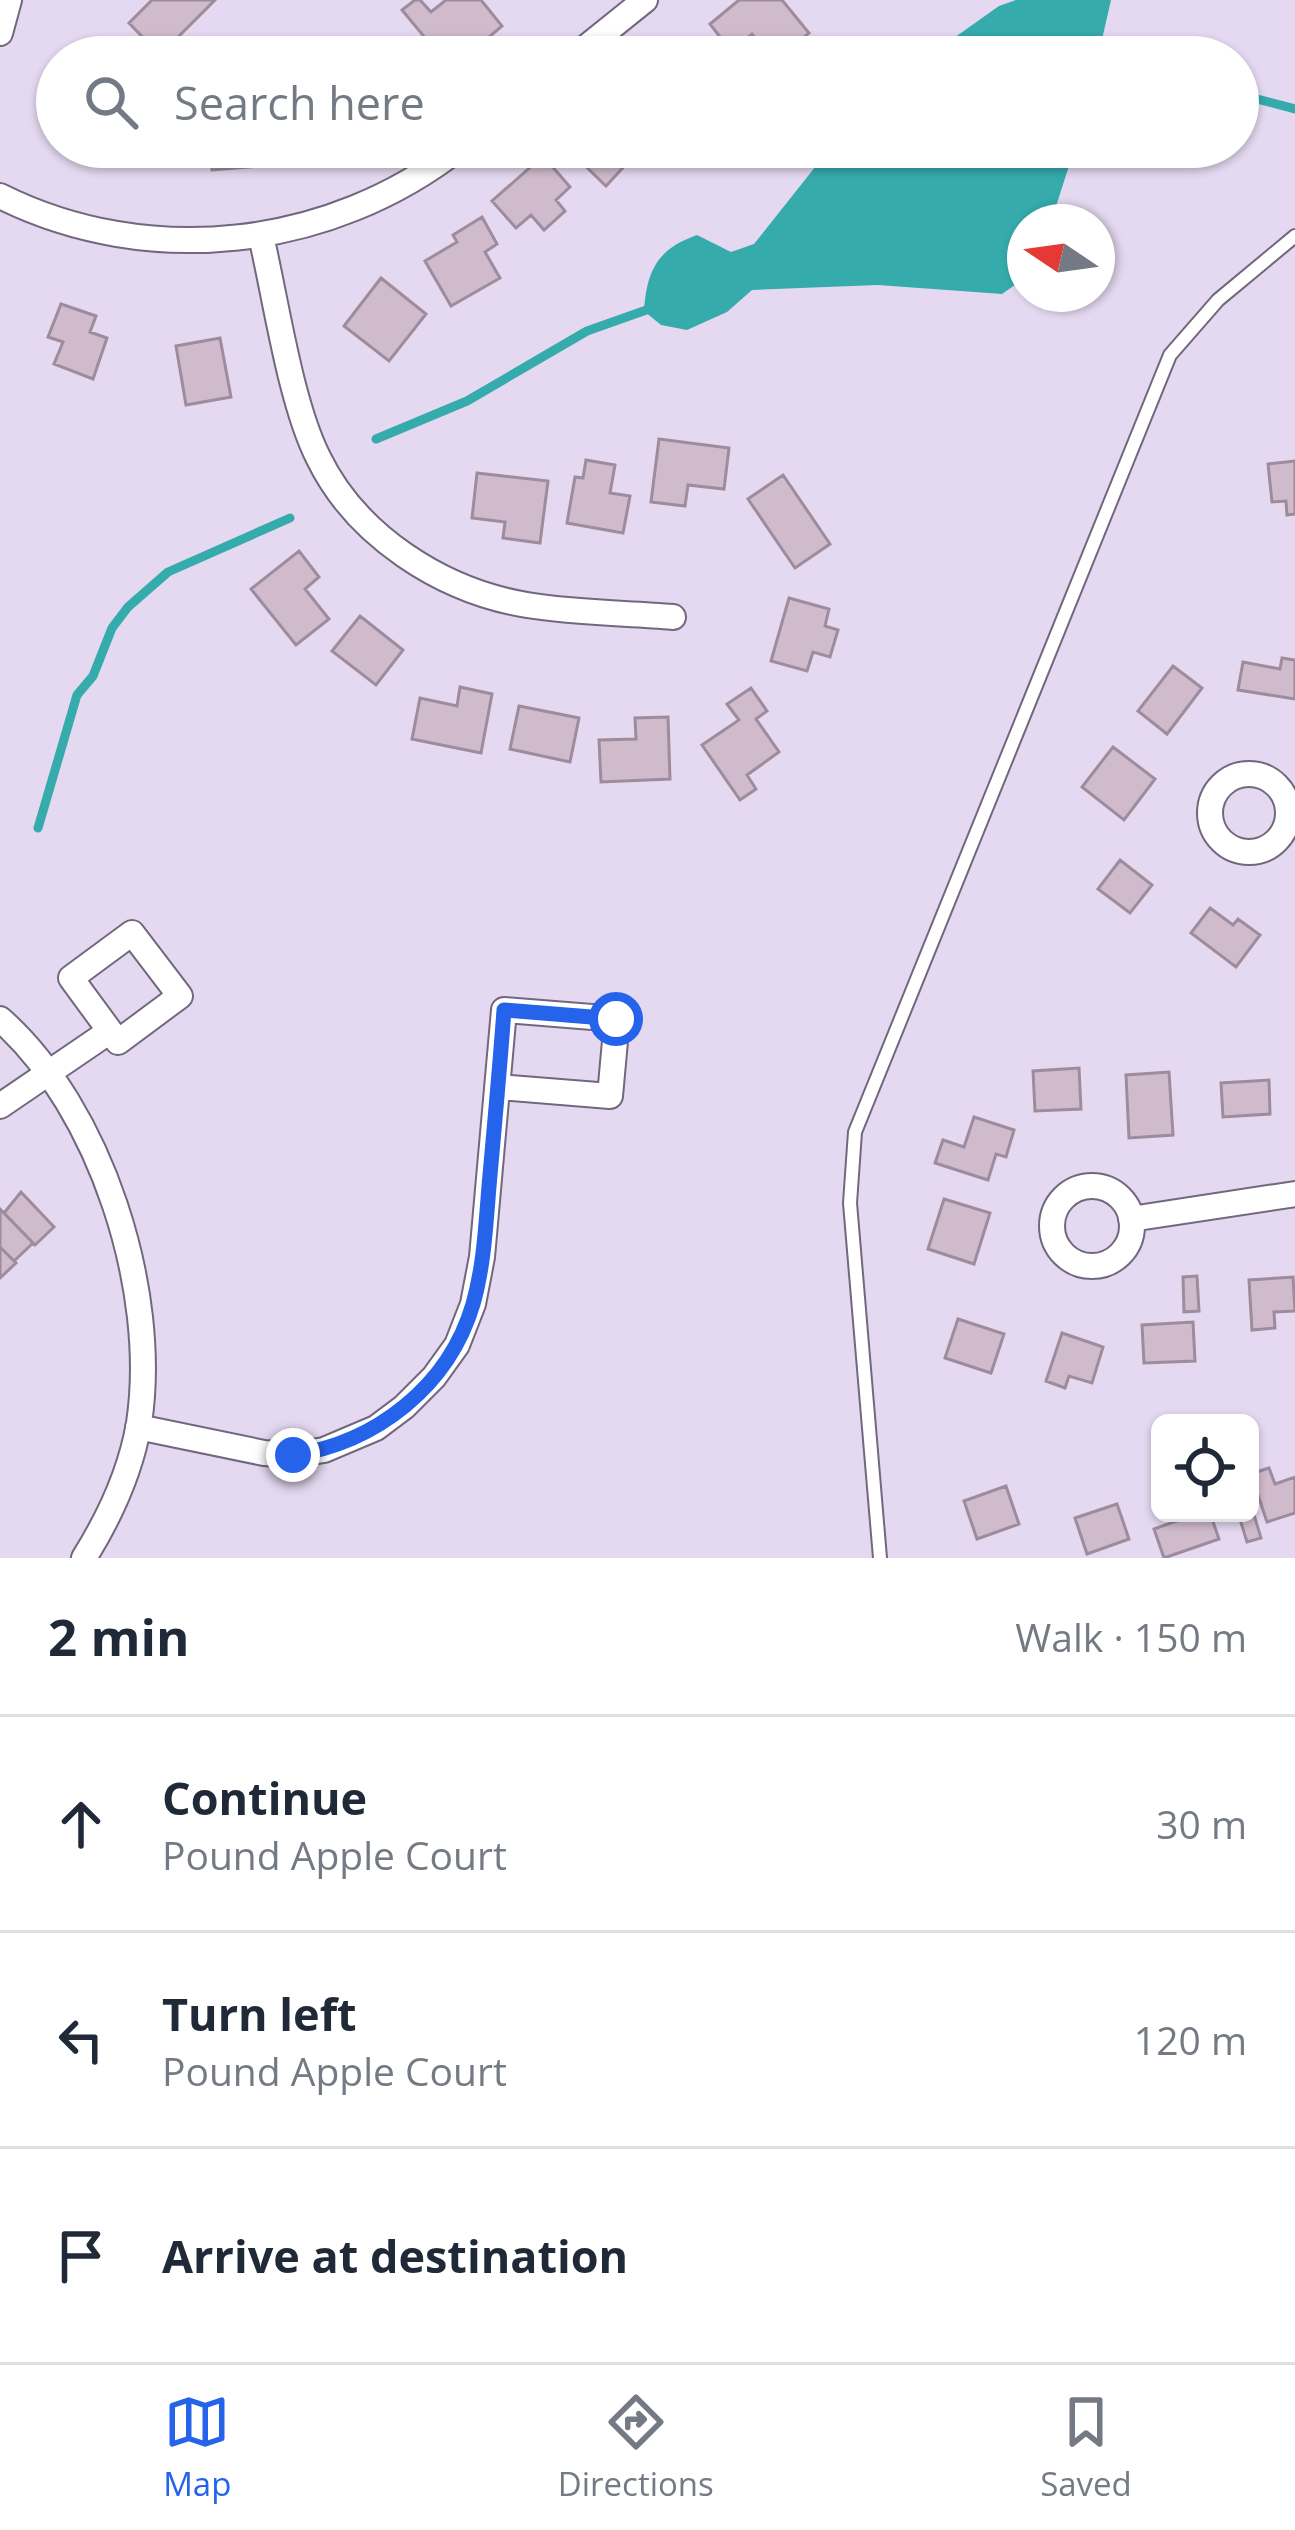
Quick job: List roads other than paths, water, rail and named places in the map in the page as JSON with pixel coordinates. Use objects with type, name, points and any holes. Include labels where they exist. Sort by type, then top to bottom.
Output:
[{"type":"street","points":[[0,33],[9,0]]},
{"type":"street","points":[[600,36],[645,0]]},
{"type":"street","points":[[0,196],[69,223],[144,239],[204,241],[261,236],[316,224],[432,168]]},
{"type":"street","points":[[261,236],[301,410],[317,457],[370,527],[400,553],[478,592],[527,605],[674,617]]},
{"type":"street","points":[[132,933],[180,996],[118,1042],[110,1030],[71,978],[132,933]]},
{"type":"street","points":[[138,1427],[293,1455],[348,1442],[404,1407],[457,1345],[473,1304],[482,1258],[504,1010],[616,1019],[610,1096],[498,1087]]},
{"type":"street","points":[[0,1019],[47,1072],[103,1172],[132,1270],[142,1324],[144,1376],[138,1427],[120,1485],[83,1558]]},
{"type":"street","points":[[0,1106],[110,1030]]},
{"type":"street","points":[[1131,1219],[1295,1194]]},
{"type":"lane","points":[[880,1558],[850,1203],[855,1132],[1170,355],[1218,300],[1295,236]]},
{"type":"waterway","points":[[1259,100],[1295,109]]},
{"type":"waterway","points":[[376,439],[467,401],[587,331],[652,308]]},
{"type":"waterway","points":[[38,828],[77,695],[93,676],[112,628],[128,607],[168,572],[290,518]]}]
